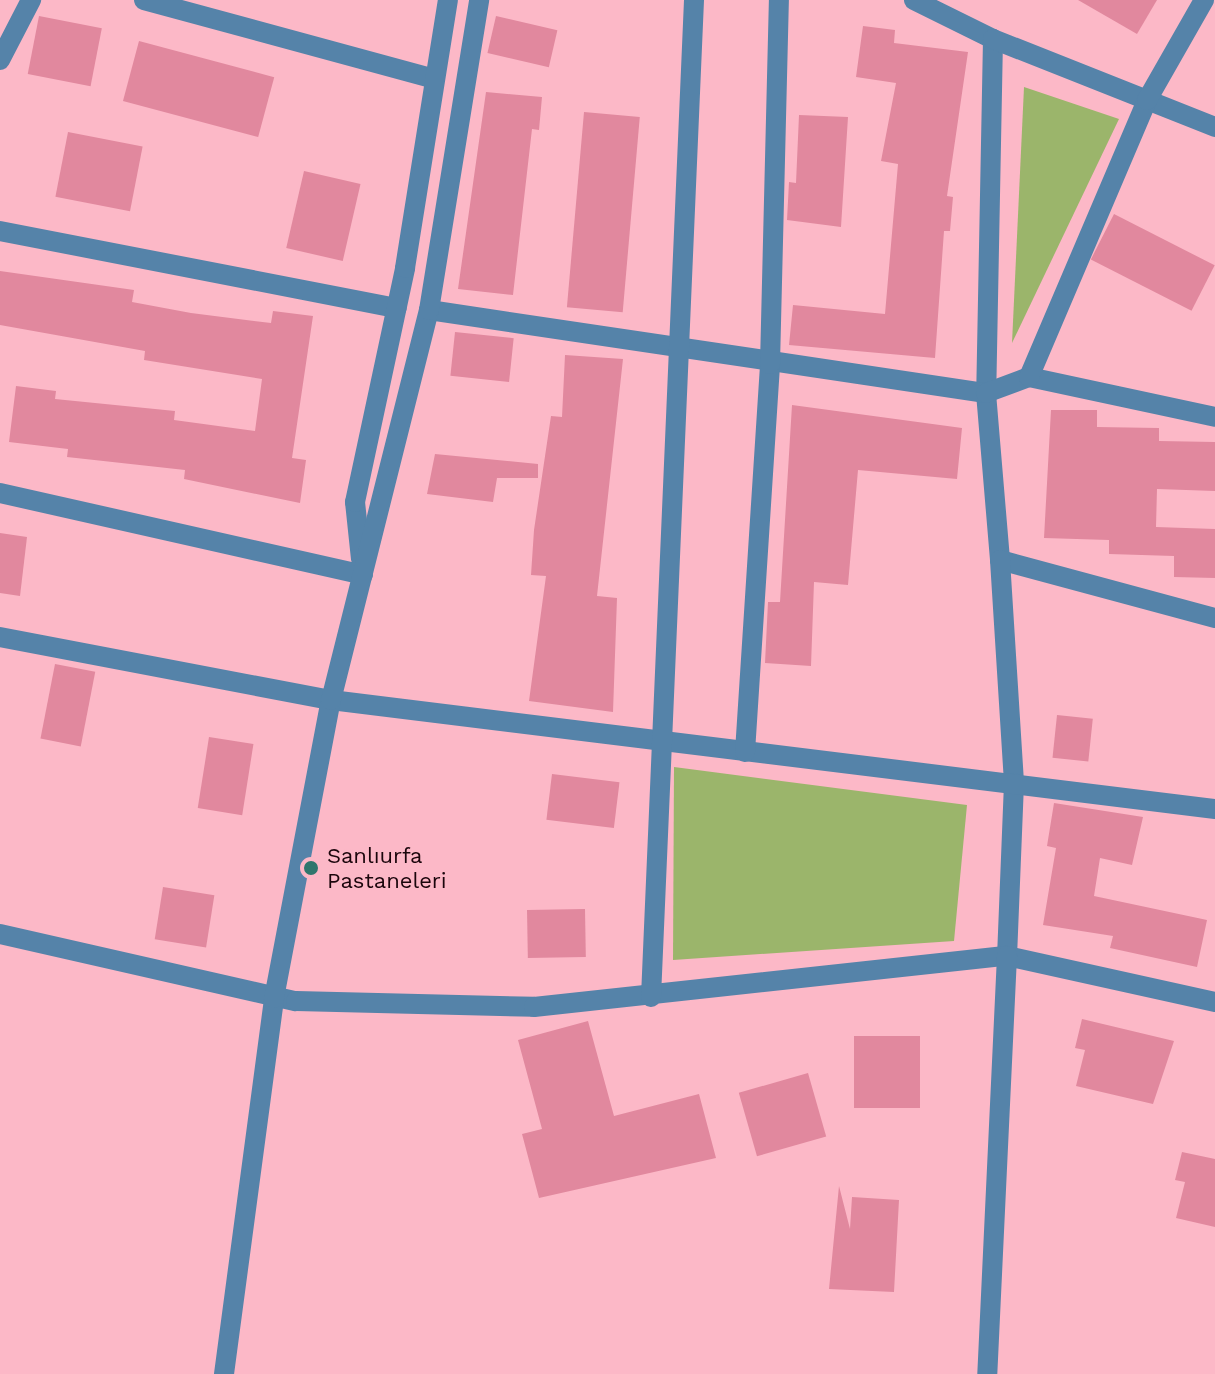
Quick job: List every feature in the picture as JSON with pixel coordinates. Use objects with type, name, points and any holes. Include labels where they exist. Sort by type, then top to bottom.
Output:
[{"type":"street","points":[[0,60],[31,0]]},
{"type":"street","points":[[144,0],[431,78]]},
{"type":"street","points":[[363,575],[355,502],[397,308],[431,78],[448,0]]},
{"type":"street","points":[[224,1374],[274,998],[331,700],[429,310],[479,0]]},
{"type":"street","points":[[651,997],[659,744],[683,350],[694,0]]},
{"type":"street","points":[[745,752],[770,364],[779,0]]},
{"type":"street","points":[[914,0],[993,39],[1215,127]]},
{"type":"street","points":[[1029,377],[1147,100],[1204,0]]},
{"type":"street","points":[[987,1374],[1014,783],[986,393],[993,39]]},
{"type":"street","points":[[0,231],[397,308]]},
{"type":"street","points":[[429,310],[770,364],[986,393],[1029,377],[1215,417]]},
{"type":"street","points":[[0,493],[363,575]]},
{"type":"street","points":[[1000,560],[1215,618]]},
{"type":"street","points":[[0,637],[331,700],[659,744],[1014,783],[1215,809]]},
{"type":"street","points":[[0,934],[274,998],[534,1007],[651,997],[1007,956],[1215,1002]]},
{"type":"green space","points":[[1024,87],[1119,119],[1012,343]]},
{"type":"green space","points":[[674,767],[967,805],[954,941],[673,960]]},
{"type":"building","points":[[1078,0],[1157,0],[1137,34]]},
{"type":"building","points":[[39,16],[102,28],[91,86],[28,74]]},
{"type":"building","points":[[496,16],[557,30],[549,67],[487,53]]},
{"type":"building","points":[[863,26],[895,30],[894,43],[968,52],[947,196],[953,197],[950,231],[944,231],[935,358],[789,345],[793,305],[885,314],[898,164],[881,161],[896,83],[856,77]]},
{"type":"building","points":[[139,41],[274,77],[258,137],[123,101]]},
{"type":"building","points":[[486,92],[542,97],[539,130],[532,129],[513,295],[458,289]]},
{"type":"building","points":[[584,112],[640,117],[623,312],[567,307]]},
{"type":"building","points":[[799,115],[848,117],[841,227],[787,220],[789,182],[796,183]]},
{"type":"building","points":[[68,132],[143,147],[130,211],[55,197]]},
{"type":"building","points":[[304,171],[361,184],[343,261],[286,248]]},
{"type":"building","points":[[1114,214],[1215,265],[1192,311],[1091,259]]},
{"type":"building","points":[[0,271],[134,290],[132,302],[191,313],[271,323],[273,311],[313,316],[292,458],[306,460],[300,503],[184,479],[185,470],[67,457],[68,449],[9,442],[16,386],[56,391],[55,399],[175,411],[174,420],[255,431],[262,379],[144,360],[145,351],[0,325]]},
{"type":"building","points":[[455,332],[514,338],[509,382],[450,376]]},
{"type":"building","points":[[565,355],[623,359],[597,596],[617,598],[613,712],[529,701],[546,576],[531,575],[534,530],[551,416],[562,417]]},
{"type":"building","points":[[792,405],[962,428],[957,479],[858,470],[848,585],[814,582],[811,666],[765,663],[768,602],[780,602]]},
{"type":"building","points":[[1051,410],[1097,410],[1097,427],[1159,428],[1159,441],[1215,442],[1215,491],[1157,489],[1156,527],[1215,529],[1215,578],[1174,577],[1174,556],[1109,554],[1109,540],[1044,538]]},
{"type":"building","points":[[435,454],[538,464],[538,478],[497,478],[493,502],[427,494]]},
{"type":"building","points":[[0,533],[27,537],[20,596],[0,593]]},
{"type":"building","points":[[55,664],[95,672],[81,746],[40,739]]},
{"type":"building","points":[[1057,715],[1093,719],[1088,762],[1053,758]]},
{"type":"building","points":[[209,737],[253,744],[242,815],[198,808]]},
{"type":"building","points":[[552,774],[619,782],[614,828],[546,820]]},
{"type":"building","points":[[1054,803],[1143,817],[1132,865],[1100,858],[1094,896],[1207,920],[1197,967],[1110,948],[1113,936],[1043,925],[1056,848],[1047,846]]},
{"type":"building","points":[[163,887],[214,895],[206,947],[155,939]]},
{"type":"building","points":[[585,909],[586,957],[528,958],[527,910]]},
{"type":"building","points":[[1082,1019],[1174,1041],[1153,1104],[1076,1086],[1085,1050],[1075,1048]]},
{"type":"building","points":[[588,1021],[614,1116],[699,1094],[716,1158],[539,1198],[522,1134],[542,1129],[518,1040]]},
{"type":"building","points":[[854,1036],[920,1036],[920,1108],[854,1108]]},
{"type":"building","points":[[808,1073],[826,1136],[757,1156],[739,1093]]},
{"type":"building","points":[[1182,1152],[1215,1159],[1215,1227],[1176,1218],[1185,1182],[1175,1180]]},
{"type":"building","points":[[839,1186],[850,1229],[852,1197],[899,1200],[894,1292],[829,1289]]},
{"type":"place","name":"Sanlıurfa Pastaneleri","points":[[311,868]]}]
